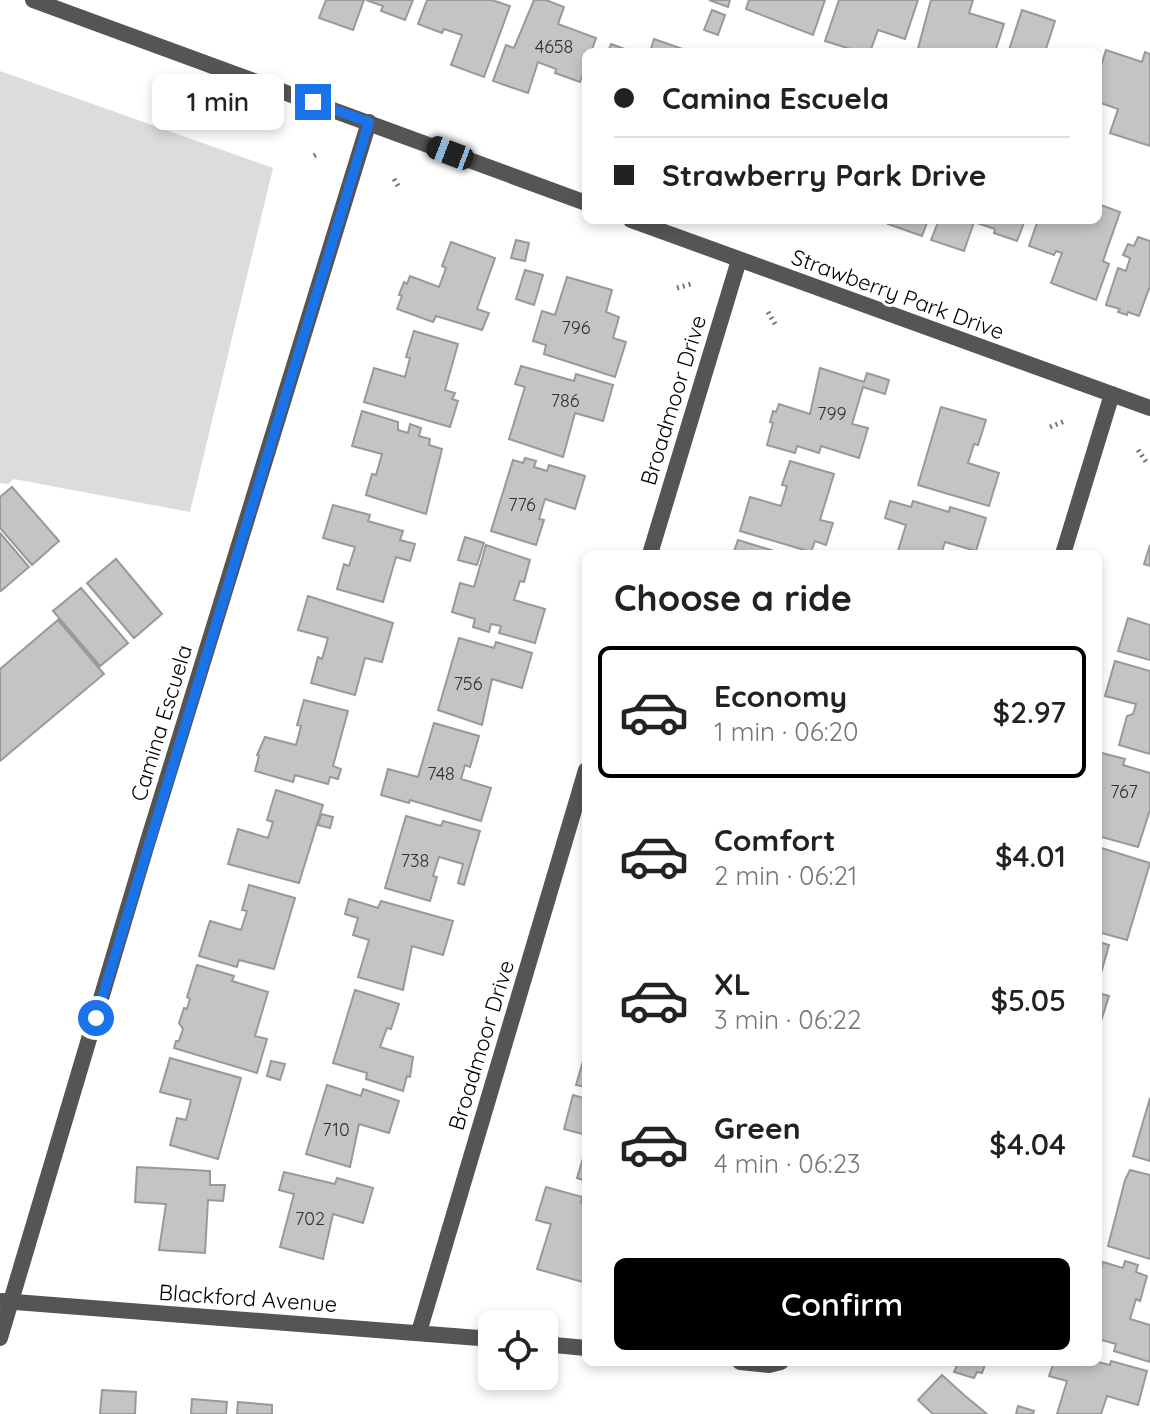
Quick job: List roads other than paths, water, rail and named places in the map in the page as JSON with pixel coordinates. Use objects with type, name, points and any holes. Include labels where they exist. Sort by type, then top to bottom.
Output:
[{"type":"street","points":[[33,0],[582,202]]},
{"type":"street","name":"Camina Escuela","points":[[0,1338],[5,1302],[369,122]]},
{"type":"street","name":"Strawberry Park Drive","points":[[642,224],[1150,408]]},
{"type":"street","name":"Broadmoor Drive","points":[[651,550],[739,260]]},
{"type":"street","points":[[1064,550],[1112,394]]},
{"type":"street","name":"Broadmoor Drive","points":[[419,1332],[582,783]]},
{"type":"street","name":"Blackford Avenue","points":[[5,1302],[478,1338]]},
{"type":"street","points":[[558,1345],[582,1348]]}]
